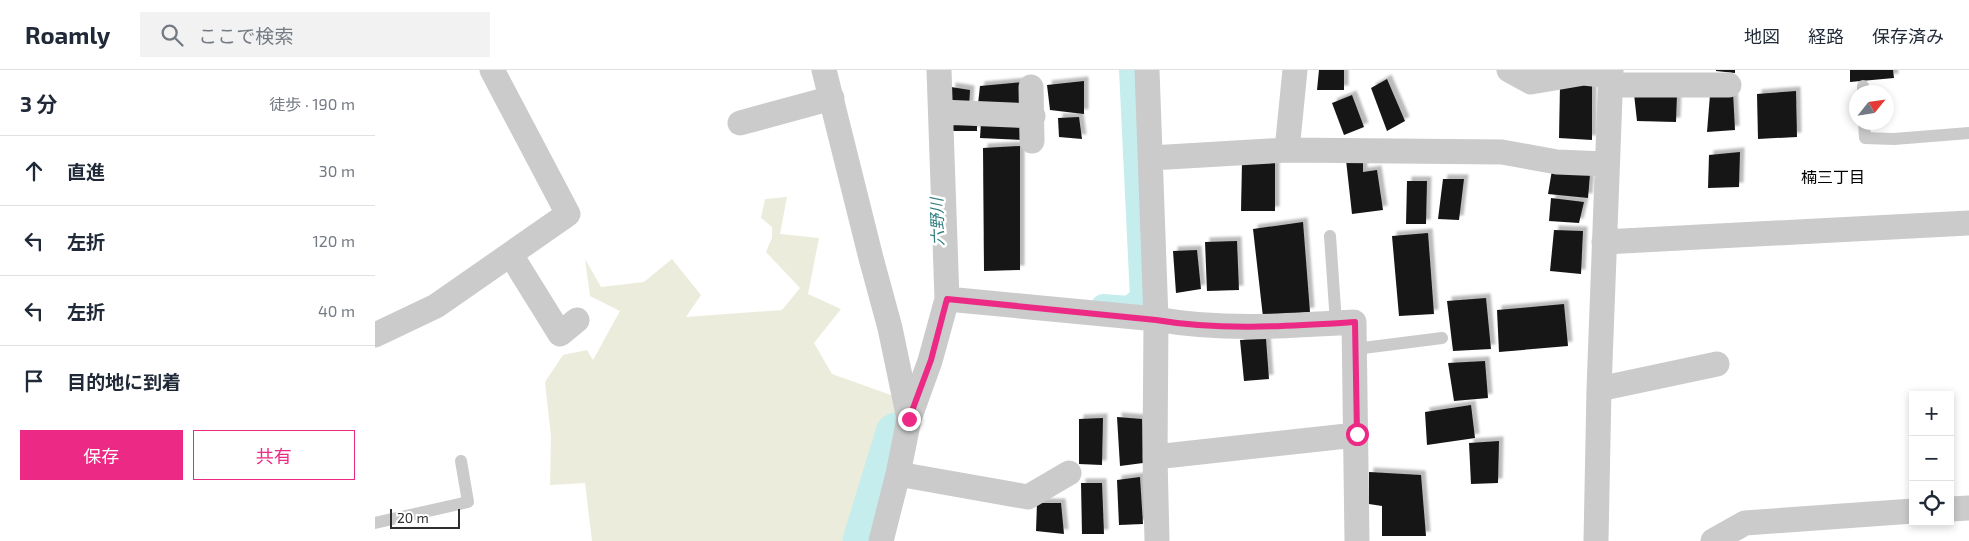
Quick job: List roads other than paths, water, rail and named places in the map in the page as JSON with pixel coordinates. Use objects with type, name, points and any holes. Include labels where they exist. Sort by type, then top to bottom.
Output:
[{"type":"street","points":[[375,334],[436,306],[568,214],[492,70]]},
{"type":"street","points":[[824,70],[833,98],[871,258],[890,328],[909,419]]},
{"type":"street","points":[[881,541],[898,474],[909,419],[931,360],[947,299],[939,70]]},
{"type":"street","points":[[1147,70],[1156,320],[1155,457],[1157,541]]},
{"type":"street","points":[[1287,150],[1295,70]]},
{"type":"street","points":[[1509,70],[1531,82],[1584,73],[1611,77],[1729,85]]},
{"type":"street","points":[[1596,541],[1606,164],[1611,77]]},
{"type":"street","points":[[941,112],[1033,128],[1031,87]]},
{"type":"street","points":[[740,123],[833,98]]},
{"type":"street","points":[[1151,158],[1287,150],[1501,152],[1557,162],[1606,164]]},
{"type":"street","points":[[1604,242],[1969,223]]},
{"type":"street","points":[[511,255],[560,334],[577,320]]},
{"type":"street","points":[[947,299],[1183,324],[1230,326],[1355,322],[1357,541]]},
{"type":"street","points":[[1599,389],[1717,364]]},
{"type":"street","points":[[1155,457],[1357,434]]},
{"type":"street","points":[[898,474],[1028,497],[1069,473]]},
{"type":"street","points":[[1954,509],[1969,508]]},
{"type":"street","points":[[1713,541],[1745,523],[1909,511]]},
{"type":"lane","points":[[1864,130],[1865,138],[1895,139],[1969,133]]},
{"type":"lane","points":[[1331,236],[1337,323]]},
{"type":"lane","points":[[1355,349],[1442,338]]},
{"type":"lane","points":[[375,523],[468,502],[461,461]]},
{"type":"waterway","points":[[1103,306],[1129,308],[1142,298],[1131,70]]},
{"type":"waterway","name":"六野川","points":[[863,541],[896,433]]},
{"type":"district","name":"楠三丁目","points":[[1833,177]]}]
